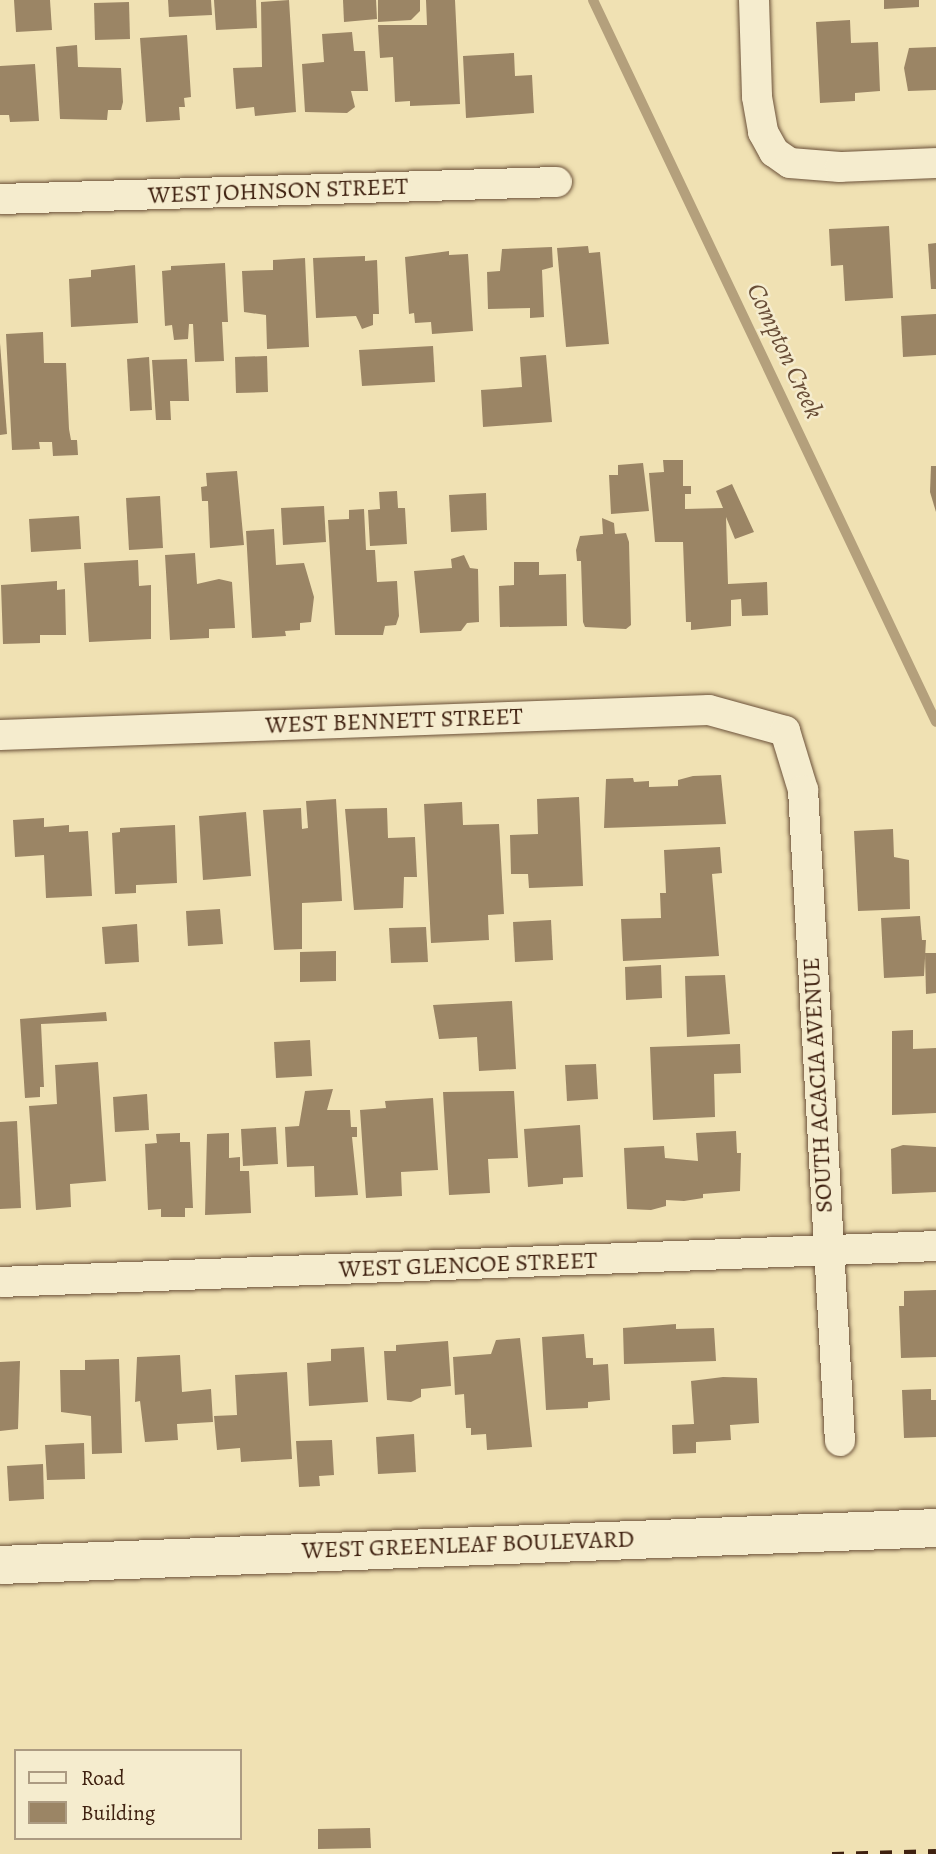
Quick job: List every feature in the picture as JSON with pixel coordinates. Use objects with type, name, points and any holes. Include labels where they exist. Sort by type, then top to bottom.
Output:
[{"type":"street","points":[[754,0],[757,97],[763,132],[774,152],[790,163],[840,167],[936,163]]},
{"type":"street","name":"WEST JOHNSON STREET","points":[[0,199],[557,182]]},
{"type":"street","name":"WEST BENNETT STREET","points":[[0,735],[709,710],[785,731]]},
{"type":"street","name":"SOUTH ACACIA AVENUE","points":[[785,731],[803,790],[827,1251],[840,1441]]},
{"type":"street","name":"WEST GLENCOE STREET","points":[[0,1282],[936,1246]]},
{"type":"street","name":"WEST GREENLEAF BOULEVARD","points":[[0,1565],[936,1528]]},
{"type":"building","points":[[14,0],[50,0],[52,30],[16,32]]},
{"type":"building","points":[[168,0],[211,0],[212,15],[169,17]]},
{"type":"building","points":[[214,0],[256,0],[257,28],[216,30]]},
{"type":"building","points":[[289,0],[296,112],[255,116],[254,107],[236,109],[233,68],[262,67],[261,2]]},
{"type":"building","points":[[343,0],[376,0],[377,19],[344,22]]},
{"type":"building","points":[[378,0],[420,0],[420,11],[411,20],[378,22]]},
{"type":"building","points":[[426,0],[455,0],[460,104],[410,106],[410,101],[395,102],[393,57],[380,58],[378,25],[427,25]]},
{"type":"building","points":[[884,0],[919,0],[919,7],[884,9]]},
{"type":"building","points":[[129,2],[130,39],[95,40],[94,3]]},
{"type":"building","points":[[850,20],[851,43],[878,42],[880,91],[855,93],[855,101],[820,103],[816,22]]},
{"type":"building","points":[[352,32],[354,51],[365,51],[368,91],[351,91],[355,107],[347,113],[305,112],[302,64],[324,62],[322,34]]},
{"type":"building","points":[[187,35],[191,97],[184,98],[185,107],[179,107],[180,120],[146,122],[140,38]]},
{"type":"building","points":[[77,45],[78,67],[121,68],[121,110],[108,110],[107,120],[60,119],[56,47]]},
{"type":"building","points":[[936,47],[936,90],[908,91],[904,68],[909,48]]},
{"type":"building","points":[[514,53],[515,76],[532,75],[534,113],[466,118],[463,56]]},
{"type":"building","points":[[35,64],[39,121],[10,122],[9,115],[0,115],[0,66]]},
{"type":"building","points":[[889,226],[893,298],[845,301],[843,265],[831,266],[829,229]]},
{"type":"building","points":[[936,243],[936,289],[931,289],[928,244]]},
{"type":"building","points":[[588,246],[589,253],[600,252],[609,344],[566,347],[557,248]]},
{"type":"building","points":[[552,247],[553,267],[542,270],[544,317],[530,318],[530,308],[488,309],[487,272],[500,271],[502,249]]},
{"type":"building","points":[[449,251],[449,255],[468,254],[473,331],[432,334],[431,322],[415,323],[414,313],[409,314],[405,257]]},
{"type":"building","points":[[365,256],[365,261],[377,260],[379,314],[373,314],[373,325],[362,329],[356,316],[316,318],[313,258]]},
{"type":"building","points":[[305,258],[309,347],[267,349],[266,315],[244,312],[242,271],[273,270],[273,260]]},
{"type":"building","points":[[225,263],[228,322],[222,322],[224,361],[195,362],[193,324],[189,324],[188,339],[174,340],[172,325],[165,326],[162,271],[171,270],[171,266]]},
{"type":"building","points":[[135,265],[138,323],[71,327],[69,279],[91,277],[91,270]]},
{"type":"building","points":[[936,314],[936,355],[903,357],[901,316]]},
{"type":"building","points":[[43,332],[44,363],[66,363],[69,429],[71,440],[77,440],[78,455],[53,456],[52,442],[39,442],[40,449],[12,450],[6,334]]},
{"type":"building","points":[[0,343],[7,434],[0,435]]},
{"type":"building","points":[[433,346],[435,382],[362,386],[359,350]]},
{"type":"building","points":[[546,355],[552,422],[483,427],[481,390],[522,387],[520,357]]},
{"type":"building","points":[[267,356],[268,392],[236,393],[235,357]]},
{"type":"building","points":[[149,357],[152,410],[130,411],[127,359]]},
{"type":"building","points":[[187,359],[189,401],[170,401],[171,420],[156,420],[152,360]]},
{"type":"building","points":[[663,460],[683,460],[683,486],[691,486],[691,494],[685,494],[685,509],[723,508],[716,491],[732,484],[754,532],[735,539],[726,517],[728,584],[767,582],[768,615],[742,616],[741,599],[731,600],[731,626],[691,630],[691,622],[686,622],[683,542],[655,542],[649,473],[664,472]]},
{"type":"building","points":[[643,463],[649,511],[611,514],[609,475],[618,475],[618,465]]},
{"type":"building","points":[[931,466],[936,466],[936,512],[930,492]]},
{"type":"building","points":[[237,471],[244,545],[210,548],[208,501],[202,501],[201,487],[207,486],[206,473]]},
{"type":"building","points":[[397,491],[398,508],[405,508],[407,544],[370,546],[368,510],[380,509],[379,492]]},
{"type":"building","points":[[486,493],[487,530],[451,532],[449,495]]},
{"type":"building","points":[[160,496],[163,548],[129,550],[126,498]]},
{"type":"building","points":[[324,506],[326,542],[283,545],[281,508]]},
{"type":"building","points":[[364,509],[366,550],[375,550],[377,582],[397,581],[399,616],[396,625],[385,626],[383,635],[335,635],[328,520],[349,519],[349,510]]},
{"type":"building","points":[[79,516],[81,549],[31,552],[29,519]]},
{"type":"building","points":[[602,518],[614,523],[615,534],[626,533],[629,542],[631,625],[626,629],[585,627],[583,622],[581,561],[577,561],[576,550],[580,536],[603,534]]},
{"type":"building","points":[[274,529],[276,565],[304,563],[314,597],[311,622],[300,623],[300,630],[285,631],[286,636],[252,638],[246,531]]},
{"type":"building","points":[[195,553],[197,584],[219,579],[232,582],[235,628],[209,629],[209,638],[170,640],[165,555]]},
{"type":"building","points":[[464,555],[470,568],[478,569],[479,622],[467,623],[461,631],[420,633],[414,571],[452,568],[451,559]]},
{"type":"building","points":[[138,560],[139,586],[151,585],[151,639],[89,642],[84,563]]},
{"type":"building","points":[[514,562],[539,562],[539,575],[566,574],[567,626],[500,627],[499,586],[514,585]]},
{"type":"building","points":[[57,581],[57,590],[65,589],[66,635],[40,635],[40,643],[3,644],[1,585]]},
{"type":"building","points":[[721,775],[726,824],[604,828],[606,779],[633,778],[634,782],[649,781],[649,787],[678,786],[678,780],[693,776]]},
{"type":"building","points":[[579,797],[583,886],[529,888],[528,874],[511,874],[510,835],[538,834],[537,799]]},
{"type":"building","points":[[336,799],[342,901],[302,903],[302,949],[274,950],[263,810],[301,808],[302,829],[308,828],[306,801]]},
{"type":"building","points":[[462,802],[463,825],[499,824],[504,914],[488,915],[489,940],[431,943],[424,804]]},
{"type":"building","points":[[387,808],[388,838],[415,837],[417,877],[404,877],[403,908],[354,910],[345,809]]},
{"type":"building","points":[[246,812],[251,876],[203,880],[199,816]]},
{"type":"building","points":[[44,818],[44,827],[69,825],[69,832],[88,831],[92,896],[46,898],[44,855],[15,857],[13,820]]},
{"type":"building","points":[[175,825],[177,883],[136,885],[136,893],[115,894],[112,833],[120,832],[120,828]]},
{"type":"building","points":[[893,829],[894,857],[909,860],[910,909],[858,911],[854,831]]},
{"type":"building","points":[[720,847],[722,873],[712,874],[719,956],[623,961],[621,919],[661,918],[660,893],[666,893],[664,850]]},
{"type":"building","points":[[220,909],[223,944],[188,946],[186,911]]},
{"type":"building","points":[[920,916],[922,940],[926,940],[924,976],[884,978],[881,918]]},
{"type":"building","points":[[551,920],[553,960],[515,962],[513,922]]},
{"type":"building","points":[[137,924],[139,962],[105,964],[102,927]]},
{"type":"building","points":[[426,927],[428,962],[391,963],[389,928]]},
{"type":"building","points":[[336,951],[336,981],[300,982],[300,952]]},
{"type":"building","points":[[925,953],[936,953],[936,993],[926,994]]},
{"type":"building","points":[[661,965],[662,998],[626,1000],[625,967]]},
{"type":"building","points":[[725,975],[730,1034],[687,1037],[685,976]]},
{"type":"building","points":[[512,1001],[516,1069],[479,1071],[477,1037],[439,1039],[433,1005]]},
{"type":"building","points":[[106,1012],[107,1021],[41,1024],[44,1087],[40,1087],[40,1097],[25,1098],[20,1019]]},
{"type":"building","points":[[913,1030],[913,1049],[936,1048],[936,1113],[892,1115],[892,1031]]},
{"type":"building","points":[[310,1040],[312,1076],[276,1078],[274,1042]]},
{"type":"building","points":[[740,1044],[741,1073],[714,1074],[715,1117],[653,1120],[650,1047]]},
{"type":"building","points":[[98,1062],[106,1181],[70,1184],[71,1207],[36,1210],[29,1106],[57,1104],[55,1065]]},
{"type":"building","points":[[596,1064],[598,1099],[567,1101],[565,1065]]},
{"type":"building","points":[[333,1089],[327,1110],[350,1110],[351,1127],[357,1127],[357,1137],[352,1137],[358,1195],[315,1197],[314,1166],[287,1167],[285,1127],[299,1126],[305,1091]]},
{"type":"building","points":[[514,1091],[518,1158],[488,1159],[490,1193],[449,1195],[443,1092]]},
{"type":"building","points":[[147,1094],[149,1130],[115,1132],[113,1097]]},
{"type":"building","points":[[433,1098],[438,1170],[401,1172],[402,1196],[366,1198],[360,1110],[386,1108],[385,1101]]},
{"type":"building","points":[[17,1121],[21,1208],[0,1209],[0,1122]]},
{"type":"building","points":[[580,1125],[583,1177],[563,1178],[563,1184],[528,1187],[524,1129]]},
{"type":"building","points":[[276,1127],[278,1164],[243,1166],[241,1129]]},
{"type":"building","points":[[736,1131],[737,1153],[741,1153],[740,1191],[703,1194],[703,1198],[684,1201],[666,1200],[666,1206],[651,1210],[627,1209],[624,1148],[664,1146],[665,1158],[698,1161],[696,1133]]},
{"type":"building","points":[[180,1133],[180,1142],[190,1142],[193,1208],[185,1208],[185,1217],[161,1217],[161,1209],[148,1210],[145,1144],[157,1143],[156,1134]]},
{"type":"building","points":[[229,1133],[229,1158],[240,1157],[240,1171],[249,1171],[251,1213],[205,1215],[207,1134]]},
{"type":"building","points":[[903,1145],[936,1147],[936,1192],[892,1194],[891,1149]]},
{"type":"building","points":[[936,1290],[936,1357],[901,1358],[899,1306],[904,1306],[904,1291]]},
{"type":"building","points":[[676,1324],[676,1329],[714,1328],[716,1361],[624,1364],[623,1328]]},
{"type":"building","points":[[584,1334],[586,1358],[593,1358],[593,1365],[608,1364],[610,1400],[588,1402],[588,1408],[546,1410],[542,1337]]},
{"type":"building","points":[[520,1338],[532,1447],[487,1450],[486,1434],[471,1435],[471,1428],[466,1428],[464,1394],[455,1395],[453,1357],[491,1354],[496,1340]]},
{"type":"building","points":[[448,1341],[451,1386],[421,1389],[421,1397],[411,1402],[387,1400],[384,1351],[396,1351],[396,1345]]},
{"type":"building","points":[[364,1347],[368,1402],[309,1406],[307,1363],[331,1361],[331,1349]]},
{"type":"building","points":[[180,1355],[182,1392],[211,1389],[213,1422],[177,1424],[178,1440],[145,1442],[140,1401],[135,1402],[137,1357]]},
{"type":"building","points":[[119,1359],[122,1453],[92,1454],[91,1416],[61,1412],[60,1370],[85,1370],[85,1360]]},
{"type":"building","points":[[20,1361],[18,1429],[0,1431],[0,1362]]},
{"type":"building","points":[[287,1372],[292,1459],[241,1462],[240,1448],[217,1450],[214,1416],[237,1415],[235,1375]]},
{"type":"building","points":[[723,1377],[757,1378],[759,1423],[730,1425],[731,1440],[696,1442],[696,1453],[673,1454],[672,1425],[694,1424],[691,1381]]},
{"type":"building","points":[[931,1389],[931,1400],[936,1400],[936,1437],[904,1438],[902,1390]]},
{"type":"building","points":[[414,1434],[416,1472],[378,1474],[376,1437]]},
{"type":"building","points":[[332,1440],[334,1475],[319,1476],[320,1486],[299,1487],[296,1441]]},
{"type":"building","points":[[84,1443],[85,1479],[47,1480],[45,1445]]},
{"type":"building","points":[[43,1464],[44,1499],[9,1501],[7,1466]]},
{"type":"building","points":[[370,1828],[371,1848],[318,1849],[318,1829]]},
{"type":"waterway","name":"Compton Creek","points":[[593,0],[936,722]]},
{"type":"railway","points":[[832,1854],[936,1851]]}]
